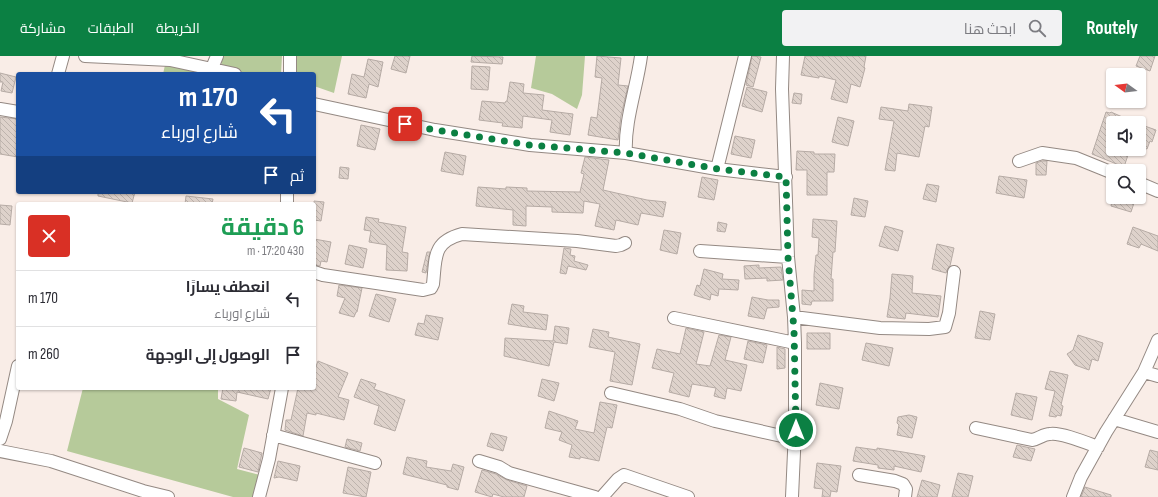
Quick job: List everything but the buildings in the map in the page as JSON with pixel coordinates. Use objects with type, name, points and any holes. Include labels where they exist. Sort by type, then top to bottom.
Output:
[{"type":"street","points":[[59,72],[63,56]]},
{"type":"street","points":[[86,56],[170,60],[227,72]]},
{"type":"street","points":[[212,68],[217,56]]},
{"type":"street","points":[[290,56],[290,72]]},
{"type":"street","points":[[626,153],[625,142],[627,127],[641,56]]},
{"type":"street","points":[[718,169],[744,56]]},
{"type":"street","points":[[783,56],[782,89],[788,257],[795,343],[795,439],[792,497]]},
{"type":"street","points":[[316,104],[435,130],[530,145],[626,153],[718,169],[786,177]]},
{"type":"street","points":[[0,109],[16,112]]},
{"type":"street","points":[[1019,161],[1042,153],[1076,158],[1106,170]]},
{"type":"street","points":[[1146,186],[1158,191]]},
{"type":"street","points":[[316,273],[423,290],[431,288],[433,284],[437,251],[440,245],[445,241],[462,234],[577,241],[616,246],[625,243]]},
{"type":"street","points":[[700,251],[788,257]]},
{"type":"street","points":[[794,317],[880,328],[929,329],[945,327],[949,313],[954,272]]},
{"type":"street","points":[[674,318],[795,343]]},
{"type":"street","points":[[1073,497],[1081,478],[1098,447],[1144,372],[1158,340]]},
{"type":"street","points":[[1144,372],[1158,376]]},
{"type":"street","points":[[0,439],[6,421],[16,375]]},
{"type":"street","points":[[259,497],[282,390]]},
{"type":"street","points":[[611,393],[680,409],[715,421],[795,439]]},
{"type":"street","points":[[1114,419],[1158,432]]},
{"type":"street","points":[[976,428],[1032,440],[1047,434],[1055,433],[1098,447]]},
{"type":"street","points":[[273,435],[375,463]]},
{"type":"street","points":[[0,451],[50,461],[143,491],[168,497]]},
{"type":"street","points":[[479,461],[499,467],[509,473],[595,497]]},
{"type":"street","points":[[602,497],[618,479],[624,475],[688,497]]},
{"type":"street","points":[[859,475],[895,481],[903,484],[906,489],[905,497]]},
{"type":"green space","points":[[222,56],[282,56],[281,72],[233,72],[221,69]]},
{"type":"green space","points":[[297,56],[342,56],[334,93],[316,87],[316,72],[296,72]]},
{"type":"green space","points":[[536,56],[585,56],[582,95],[577,109],[552,94],[531,88]]},
{"type":"green space","points":[[165,65],[209,72],[163,72]]},
{"type":"green space","points":[[82,390],[218,390],[218,399],[249,415],[237,469],[264,476],[252,497],[233,497],[67,451]]},
{"type":"route","points":[[405,124],[530,145],[626,153],[718,169],[786,177],[788,257],[794,317],[796,430]]}]
